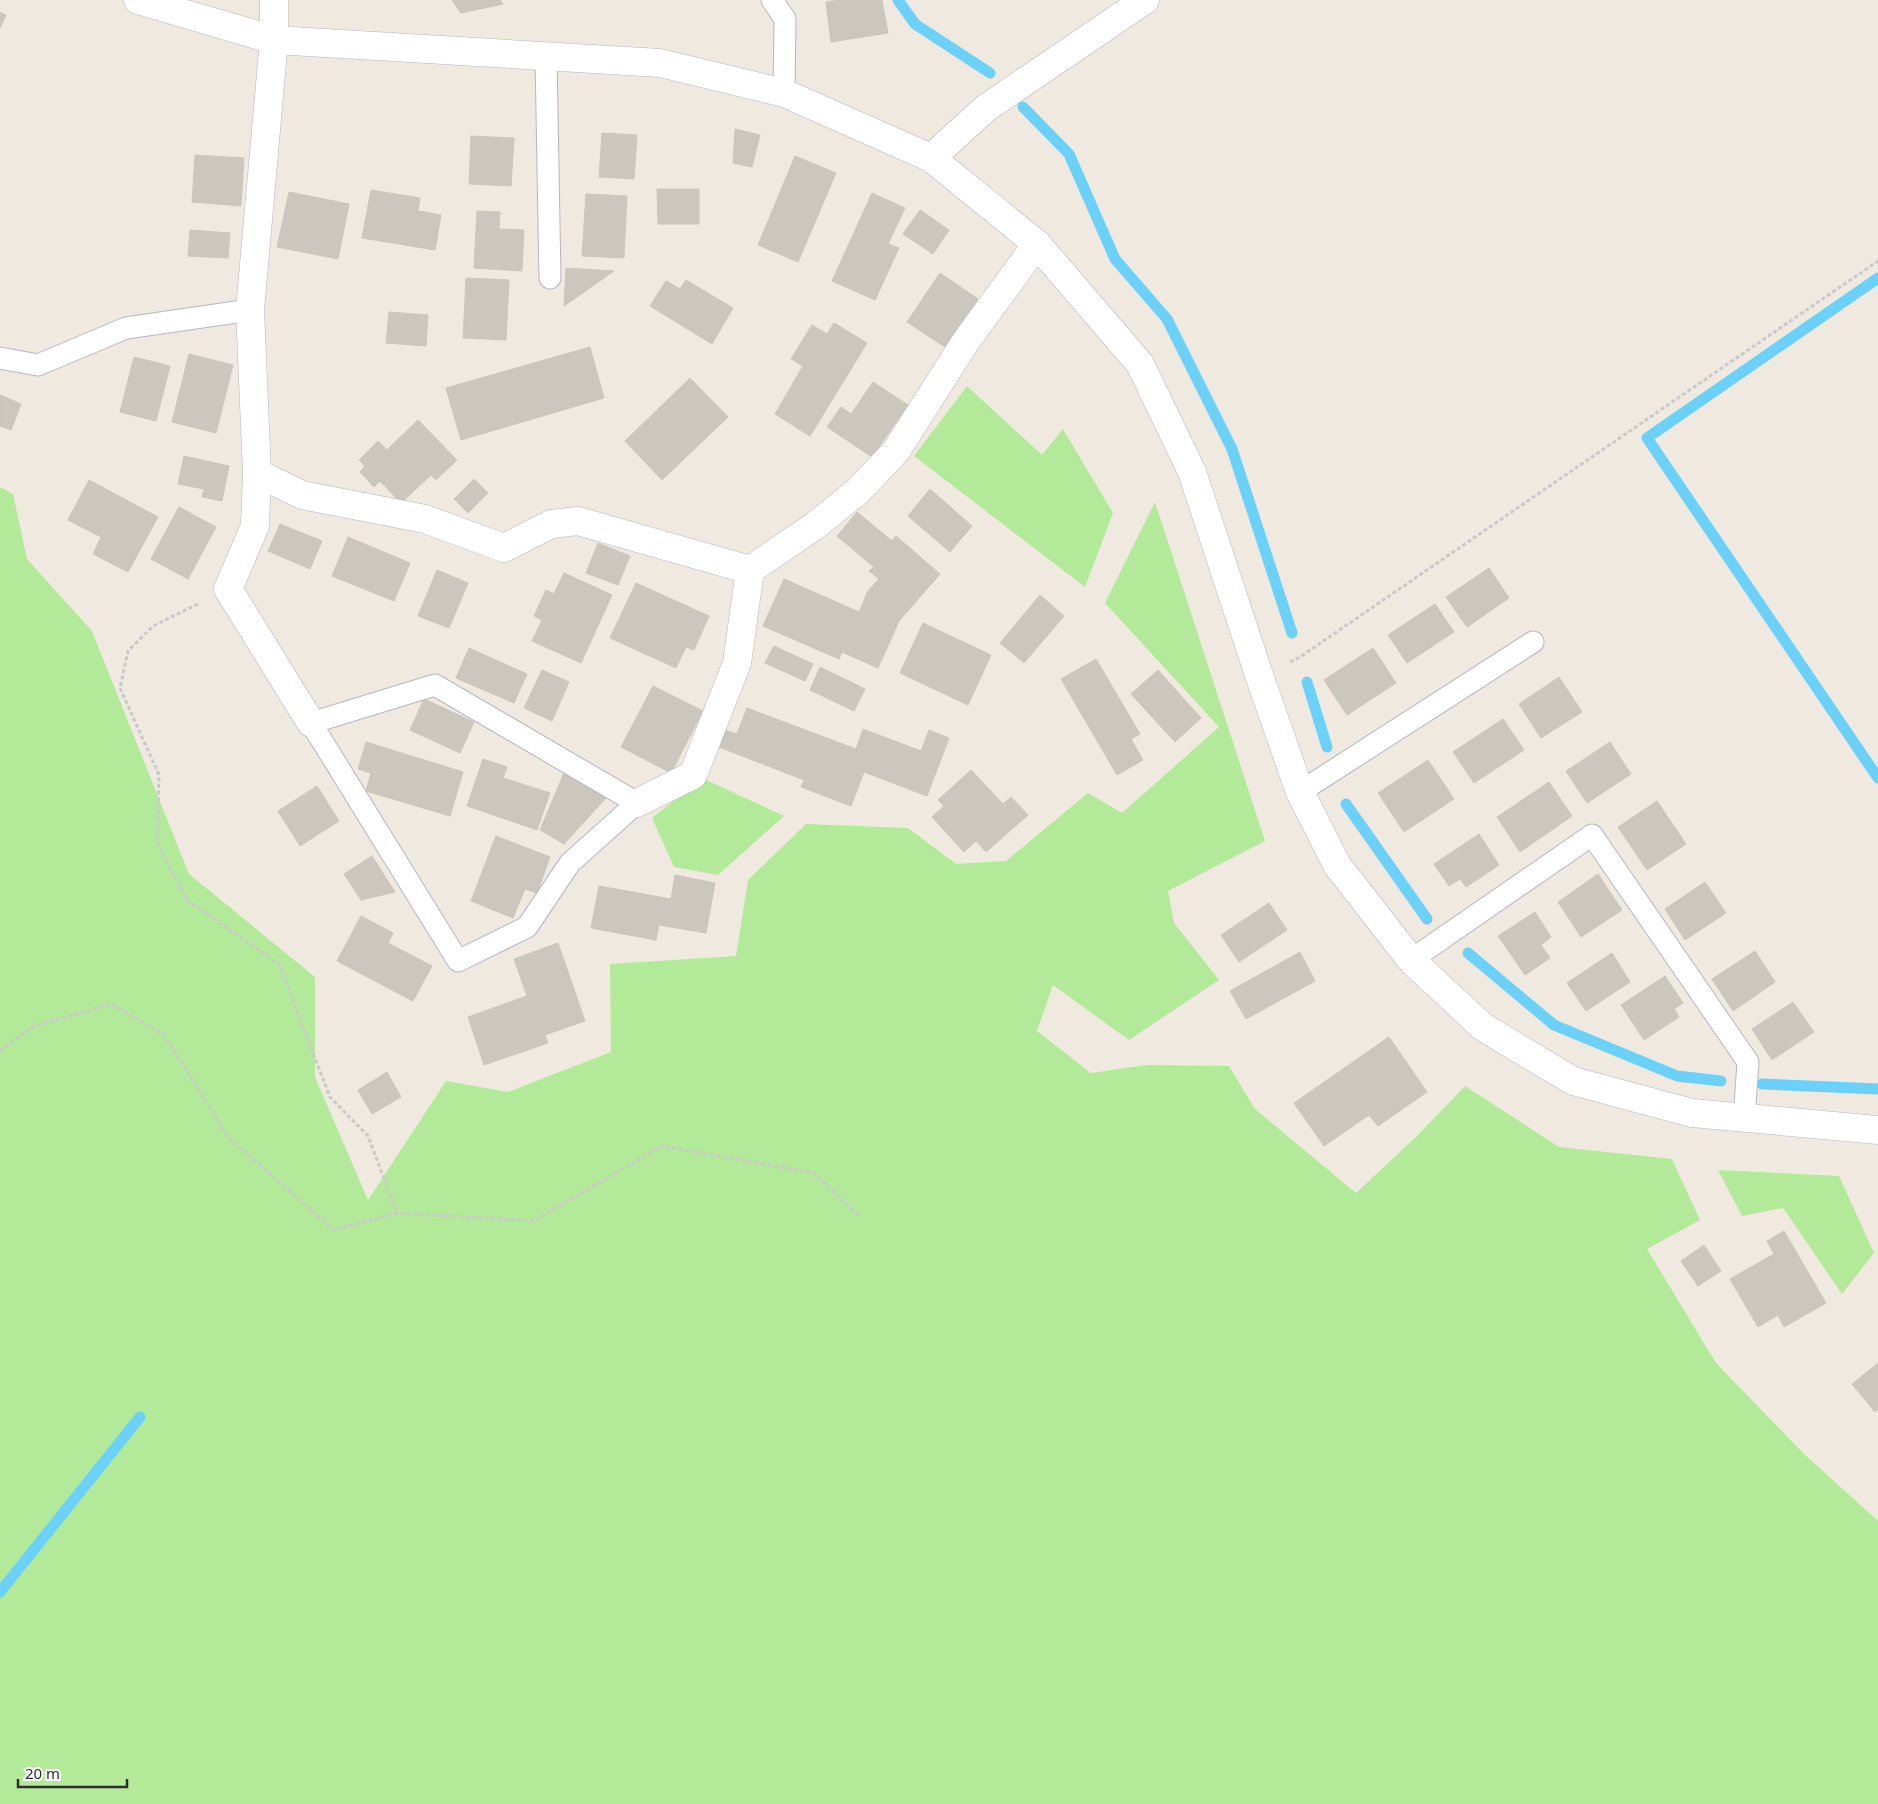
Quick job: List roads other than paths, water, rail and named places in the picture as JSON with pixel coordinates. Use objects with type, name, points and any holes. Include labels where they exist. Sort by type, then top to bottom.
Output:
[{"type":"street","points":[[138,0],[274,40],[660,63],[784,93],[931,158],[1037,244],[1140,364],[1192,472],[1300,792],[1337,865],[1411,960],[1483,1027],[1573,1080],[1692,1114],[1878,1130]]},
{"type":"street","points":[[274,0],[274,40],[250,310],[257,473],[255,526],[228,589],[310,723]]},
{"type":"street","points":[[931,158],[986,108],[1145,0]]},
{"type":"street","points":[[637,803],[693,775],[737,663],[750,570],[816,525],[858,491],[896,451],[966,341],[1037,244]]},
{"type":"street","points":[[257,473],[302,495],[424,519],[504,548],[551,524],[578,520],[750,570]]},
{"type":"lane","points":[[772,0],[785,19],[784,93]]},
{"type":"lane","points":[[546,57],[550,278]]},
{"type":"lane","points":[[0,358],[38,366],[126,328],[250,310]]},
{"type":"lane","points":[[1300,792],[1533,642]]},
{"type":"lane","points":[[435,685],[637,803],[570,863],[527,927],[458,962],[310,723],[435,685]]},
{"type":"lane","points":[[1411,960],[1592,835],[1748,1062],[1744,1119]]},
{"type":"waterway","points":[[898,0],[915,24],[990,73]]},
{"type":"waterway","points":[[1023,107],[1069,154],[1115,259],[1167,319],[1232,449],[1292,633]]},
{"type":"waterway","points":[[1878,278],[1647,438],[1878,778]]},
{"type":"waterway","points":[[1307,682],[1327,747]]},
{"type":"waterway","points":[[1346,804],[1427,919]]},
{"type":"waterway","points":[[1468,953],[1554,1025],[1677,1076],[1721,1081]]},
{"type":"waterway","points":[[1762,1084],[1878,1089]]},
{"type":"waterway","points":[[0,1592],[140,1417]]}]
